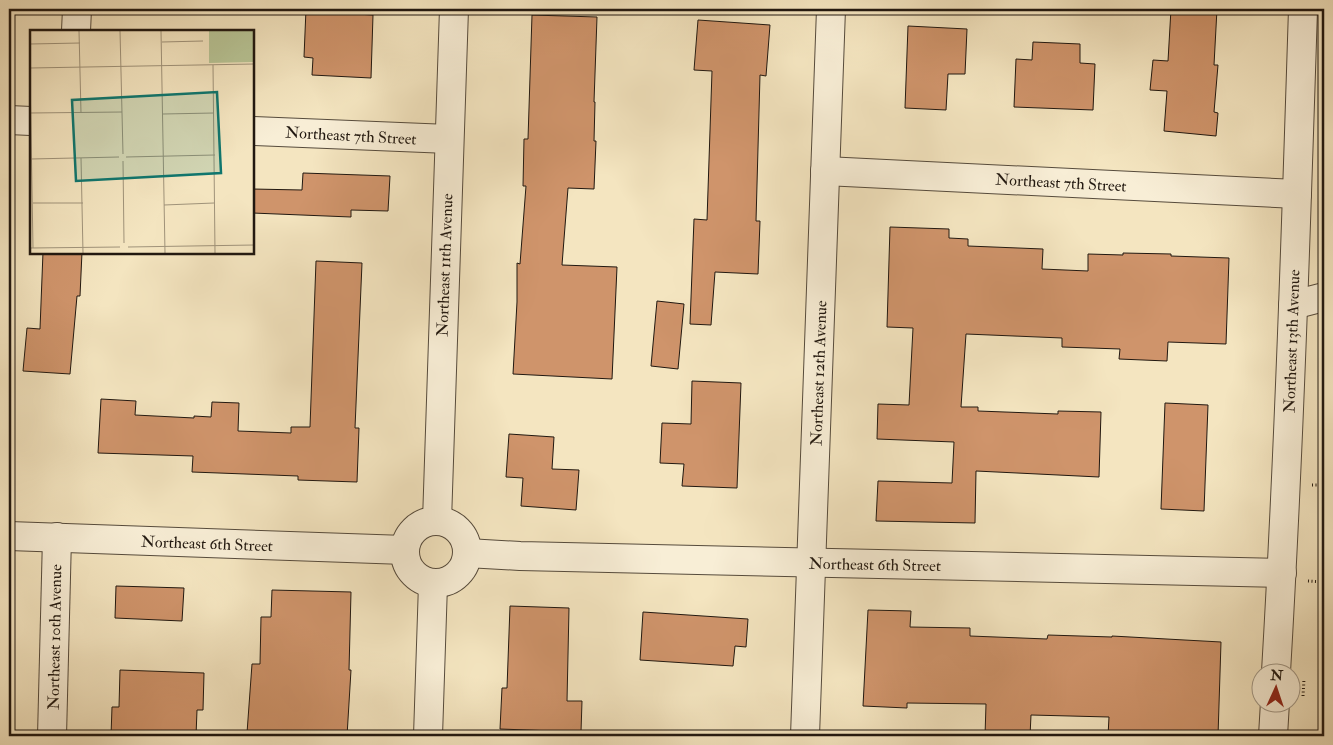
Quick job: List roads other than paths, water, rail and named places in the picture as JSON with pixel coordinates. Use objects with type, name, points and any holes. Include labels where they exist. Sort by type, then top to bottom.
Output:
[{"type":"street","points":[[76,30],[77,9]]},
{"type":"street","name":"Northeast 11th Avenue","points":[[437,521],[454,9]]},
{"type":"street","name":"Northeast 12th Avenue","points":[[805,736],[831,9]]},
{"type":"street","name":"Northeast 13th Avenue","points":[[1277,662],[1293,305],[1303,9]]},
{"type":"street","points":[[9,120],[30,121]]},
{"type":"street","name":"Northeast 7th Street","points":[[254,131],[449,139]]},
{"type":"street","name":"Northeast 7th Street","points":[[826,171],[1297,194]]},
{"type":"street","points":[[1293,305],[1324,298]]},
{"type":"street","points":[[437,521],[448,523],[458,529],[464,538],[468,553],[463,569],[456,577],[446,582],[433,584],[424,582],[416,577],[405,560],[404,550],[412,532],[420,525],[437,521]]},
{"type":"street","name":"Northeast 6th Street","points":[[9,536],[404,550]]},
{"type":"street","name":"Northeast 10th Avenue","points":[[52,736],[57,537]]},
{"type":"street","name":"Northeast 6th Street","points":[[468,553],[520,556],[1282,573]]},
{"type":"street","points":[[428,736],[433,584]]},
{"type":"street","points":[[1273,736],[1274,712]]}]
